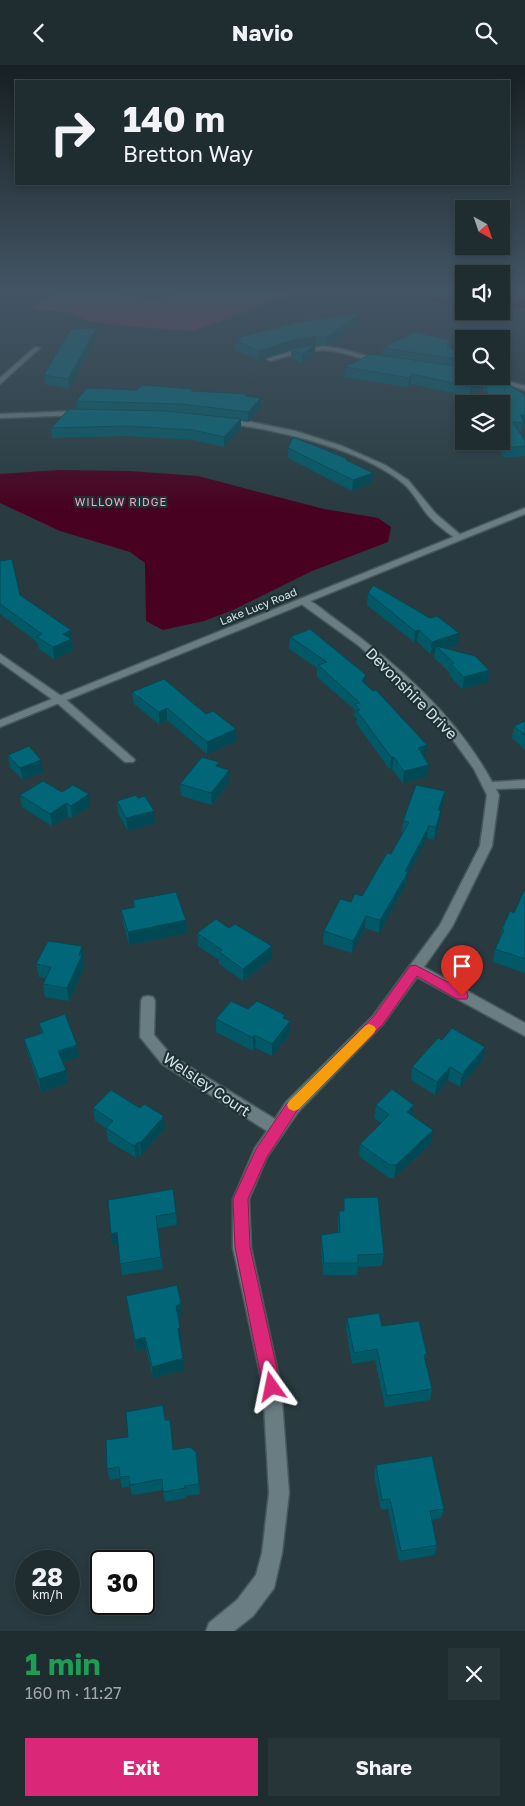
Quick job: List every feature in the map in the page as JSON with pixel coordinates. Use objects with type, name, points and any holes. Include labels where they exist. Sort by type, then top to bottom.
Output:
[{"type":"street","points":[[0,382],[20,364]]},
{"type":"street","points":[[510,384],[525,388]]},
{"type":"street","points":[[0,416],[87,413]]},
{"type":"street","points":[[218,420],[284,430],[327,444],[372,462],[402,479],[418,495],[431,513],[459,537]]},
{"type":"street","name":"Lake Lucy Road","points":[[0,724],[525,511]]},
{"type":"street","name":"Devonshire Drive","points":[[216,1631],[245,1608],[266,1580],[274,1533],[278,1493],[272,1387],[242,1247],[241,1199],[261,1153],[292,1107],[378,1020],[445,927],[486,846],[493,795],[479,768],[449,727],[407,683],[362,643],[304,601]]},
{"type":"street","points":[[0,657],[60,700],[129,760]]},
{"type":"street","points":[[489,786],[525,784]]},
{"type":"street","points":[[415,969],[525,1030]]},
{"type":"street","name":"Welsley Court","points":[[148,1001],[147,1037],[167,1060],[277,1129]]},
{"type":"shaded area","points":[[58,470],[130,471],[198,476],[324,509],[378,518],[391,527],[388,542],[312,571],[233,610],[204,621],[163,630],[146,621],[145,563],[130,552],[60,531],[0,503],[0,474]]},
{"type":"building","points":[[50,364],[76,364],[68,379],[44,375]]},
{"type":"building","points":[[351,364],[455,366],[455,383],[412,374],[409,378],[345,367]]},
{"type":"building","points":[[486,385],[510,385],[525,395],[525,415],[521,415],[523,423],[513,422],[525,441],[525,446],[510,448],[510,395],[488,395]]},
{"type":"building","points":[[141,386],[192,389],[191,391],[247,394],[245,396],[261,398],[248,412],[182,404],[76,401],[87,388],[137,390]]},
{"type":"building","points":[[69,409],[166,411],[241,419],[224,437],[193,430],[127,426],[51,428]]},
{"type":"building","points":[[293,437],[348,459],[346,460],[373,473],[353,480],[288,448]]},
{"type":"building","points":[[12,559],[20,595],[71,630],[63,634],[71,639],[53,647],[37,637],[42,634],[0,604],[0,561]]},
{"type":"building","points":[[373,585],[430,618],[437,616],[459,633],[432,642],[419,630],[415,631],[368,593]]},
{"type":"building","points":[[310,629],[366,675],[362,681],[373,691],[376,690],[427,745],[418,748],[429,765],[404,771],[394,757],[391,757],[357,711],[360,710],[355,704],[360,703],[318,665],[327,662],[290,637]]},
{"type":"building","points":[[436,646],[475,656],[489,670],[464,677],[451,664],[454,663]]},
{"type":"building","points":[[164,679],[206,714],[213,711],[236,729],[207,742],[167,708],[159,712],[132,692]]},
{"type":"building","points":[[525,721],[525,735],[514,726]]},
{"type":"building","points":[[29,746],[41,760],[20,768],[8,755]]},
{"type":"building","points":[[202,757],[219,762],[216,766],[229,770],[211,793],[180,784]]},
{"type":"building","points":[[43,781],[62,792],[73,785],[89,794],[71,806],[66,803],[50,814],[20,795]]},
{"type":"building","points":[[416,785],[445,791],[438,810],[441,810],[436,827],[429,826],[405,871],[408,872],[380,920],[366,916],[353,941],[324,931],[340,899],[351,902],[355,894],[362,896],[387,853],[391,854],[409,822],[403,821]]},
{"type":"building","points":[[136,795],[138,798],[145,796],[154,811],[126,818],[117,801]]},
{"type":"building","points":[[525,889],[525,959],[495,949],[510,911],[514,913]]},
{"type":"building","points":[[176,892],[186,920],[128,932],[121,910],[135,907],[133,900]]},
{"type":"building","points":[[216,919],[229,928],[235,924],[272,946],[243,969],[219,952],[222,950],[197,933]]},
{"type":"building","points":[[48,941],[82,946],[79,955],[82,955],[67,988],[43,984],[51,967],[36,964]]},
{"type":"building","points":[[231,1001],[248,1009],[257,1001],[285,1015],[283,1018],[290,1021],[272,1044],[255,1035],[253,1038],[216,1019]]},
{"type":"building","points":[[65,1014],[77,1045],[58,1051],[66,1070],[39,1079],[24,1039],[43,1033],[39,1023]]},
{"type":"building","points":[[452,1028],[485,1047],[462,1074],[450,1067],[437,1082],[412,1067],[438,1038],[442,1040]]},
{"type":"building","points":[[392,1089],[414,1105],[407,1112],[433,1130],[396,1165],[390,1165],[360,1144],[389,1115],[376,1105]]},
{"type":"building","points":[[111,1090],[140,1108],[144,1104],[164,1116],[140,1143],[138,1142],[134,1146],[106,1128],[113,1121],[93,1108]]},
{"type":"building","points":[[173,1189],[176,1213],[156,1216],[161,1257],[120,1264],[117,1232],[111,1234],[108,1200]]},
{"type":"building","points":[[378,1197],[384,1254],[358,1255],[358,1263],[324,1263],[321,1235],[340,1232],[339,1211],[344,1211],[344,1198]]},
{"type":"building","points":[[177,1285],[181,1303],[176,1306],[183,1358],[152,1367],[145,1337],[135,1340],[126,1296]]},
{"type":"building","points":[[379,1313],[382,1326],[419,1321],[427,1354],[424,1355],[432,1389],[387,1396],[377,1349],[354,1353],[347,1318]]},
{"type":"building","points":[[163,1405],[165,1420],[170,1420],[173,1450],[190,1447],[196,1452],[199,1484],[163,1492],[162,1479],[130,1485],[129,1476],[120,1477],[119,1467],[107,1469],[106,1440],[128,1437],[126,1412]]},
{"type":"building","points":[[432,1456],[444,1509],[430,1511],[437,1545],[401,1551],[390,1499],[382,1500],[376,1465]]},
{"type":"slow traffic","points":[[294,1105],[369,1029]]},
{"type":"district","name":"WILLOW RIDGE","points":[[121,501]]},
{"type":"route","points":[[272,1387],[242,1247],[241,1199],[261,1153],[292,1107],[378,1020],[415,969],[462,996]]}]
